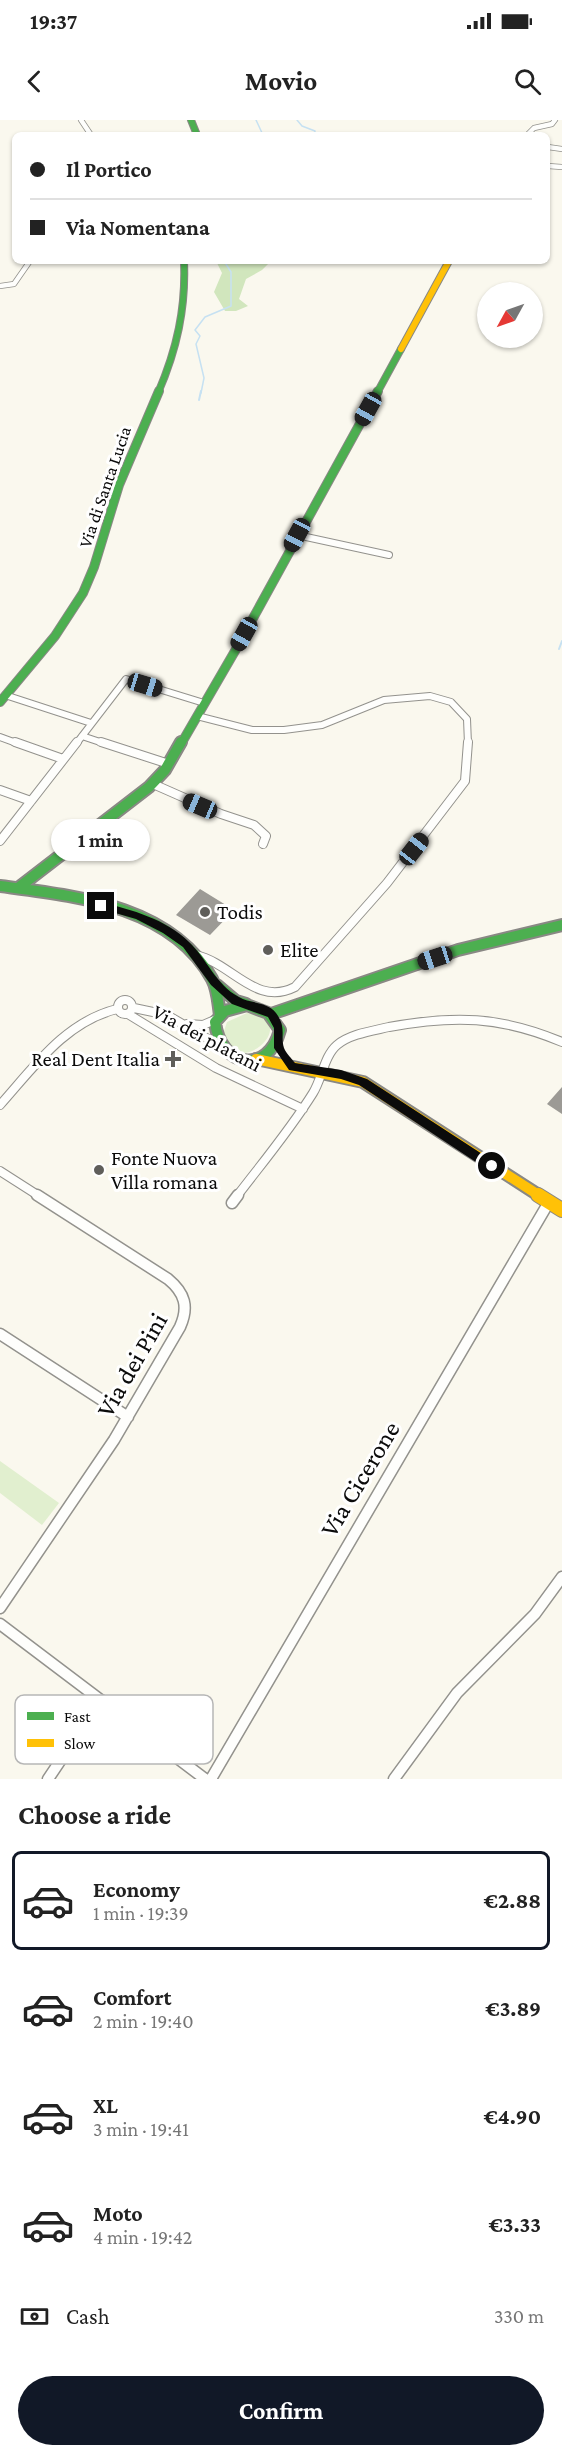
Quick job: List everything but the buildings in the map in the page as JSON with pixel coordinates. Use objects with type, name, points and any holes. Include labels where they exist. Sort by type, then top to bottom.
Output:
[{"type":"street","points":[[530,132],[532,129],[552,124],[555,120]]},
{"type":"street","points":[[0,286],[14,284],[28,264]]},
{"type":"street","name":"Via di Santa Lucia","points":[[3,699],[73,609],[95,566],[119,485],[183,323],[189,292],[184,264]]},
{"type":"street","points":[[18,888],[153,784],[169,764],[447,264]]},
{"type":"street","points":[[297,535],[389,555]]},
{"type":"street","points":[[0,841],[126,679],[204,703]]},
{"type":"street","points":[[196,955],[211,958],[270,995],[284,995],[296,987],[387,883],[464,783],[467,775],[469,730],[466,717],[460,709],[447,700],[430,696],[384,700],[322,725],[284,730],[252,730],[197,716]]},
{"type":"street","points":[[3,699],[91,723]]},
{"type":"street","points":[[82,736],[169,764]]},
{"type":"street","points":[[0,737],[63,759]]},
{"type":"street","points":[[153,784],[221,814],[257,826],[266,834],[263,844]]},
{"type":"street","points":[[0,790],[31,801]]},
{"type":"street","points":[[0,886],[18,888],[139,916],[175,936],[196,955],[215,983],[220,995],[219,1017],[214,1027],[215,1043]]},
{"type":"street","points":[[271,1014],[450,953],[562,925]]},
{"type":"street","points":[[215,983],[236,1001],[247,1005]]},
{"type":"street","points":[[117,1009],[120,1003],[126,1001],[131,1002],[131,1011]]},
{"type":"street","points":[[186,1024],[203,1025],[237,1006],[257,1006],[271,1014],[279,1027],[277,1042],[282,1055],[292,1067]]},
{"type":"street","points":[[117,1009],[121,1013],[153,1010],[186,1024],[232,1057],[256,1059],[350,1077],[378,1090],[441,1134],[562,1210]]},
{"type":"street","points":[[0,1104],[73,1026],[100,1012],[117,1009]]},
{"type":"street","name":"Via dei platani","points":[[131,1011],[216,1068],[303,1109]]},
{"type":"street","points":[[232,1203],[319,1085],[321,1072],[335,1047],[349,1038],[378,1030],[474,1018],[501,1022],[562,1042]]},
{"type":"street","points":[[256,1059],[265,1055],[277,1042]]},
{"type":"street","name":"Via dei Pini","points":[[0,1171],[161,1274],[173,1283],[184,1297],[187,1308],[184,1320],[128,1417],[59,1524],[0,1608]]},
{"type":"street","name":"Via Cicerone","points":[[212,1779],[549,1202]]},
{"type":"street","points":[[0,1334],[128,1417]]},
{"type":"street","points":[[394,1779],[457,1693],[535,1614],[562,1577]]},
{"type":"street","points":[[0,1624],[94,1695]]},
{"type":"street","points":[[48,1779],[58,1764]]},
{"type":"street","points":[[184,1764],[204,1779]]},
{"type":"green space","points":[[218,264],[268,264],[246,279],[239,299],[248,306],[236,311],[225,311],[214,292],[222,273]]},
{"type":"green space","points":[[247,1013],[263,1018],[270,1026],[268,1036],[262,1045],[251,1051],[240,1053],[230,1048],[223,1034],[227,1022]]},
{"type":"green space","points":[[0,1461],[59,1503],[42,1525],[0,1493]]},
{"type":"waterway","points":[[256,120],[262,132]]},
{"type":"waterway","points":[[297,120],[302,126],[315,132]]},
{"type":"waterway","points":[[201,393],[204,378],[196,344],[200,336],[195,330],[205,317],[231,306],[231,272],[226,264]]},
{"type":"waterway","points":[[199,400],[201,391]]},
{"type":"waterway","points":[[559,649],[562,641]]},
{"type":"traffic: fast","points":[[191,120],[196,132]]},
{"type":"traffic: fast","points":[[0,702],[55,636],[89,580],[119,485],[175,348],[182,320],[185,291],[184,264]]},
{"type":"traffic: fast","points":[[18,888],[149,787],[165,770],[235,651],[401,349]]},
{"type":"traffic: fast","points":[[0,886],[59,894],[119,909],[147,920],[173,935],[195,954],[212,979],[220,1015]]},
{"type":"traffic: fast","points":[[271,1014],[458,950],[562,925]]},
{"type":"traffic: fast","points":[[217,985],[236,1001],[246,1004]]},
{"type":"traffic: fast","points":[[247,1005],[268,1013],[280,1030],[276,1044],[268,1054],[257,1059],[245,1060],[223,1049],[217,1037],[215,1022],[225,1011],[247,1005]]},
{"type":"traffic: slow","points":[[401,349],[447,264]]},
{"type":"traffic: slow","points":[[256,1059],[363,1082],[562,1210]]},
{"type":"place","name":"Todis","points":[[205,912]]},
{"type":"place","name":"Elite","points":[[268,950]]},
{"type":"place","name":"Real Dent Italia","points":[[173,1059]]},
{"type":"place","name":"Fonte Nuova Villa romana","points":[[99,1170]]},
{"type":"route","points":[[101,906],[139,916],[167,930],[196,955],[215,983],[236,1001],[257,1006],[271,1014],[279,1027],[280,1035],[277,1042],[279,1048],[292,1067],[307,1071],[341,1074],[363,1082],[492,1166]]}]
